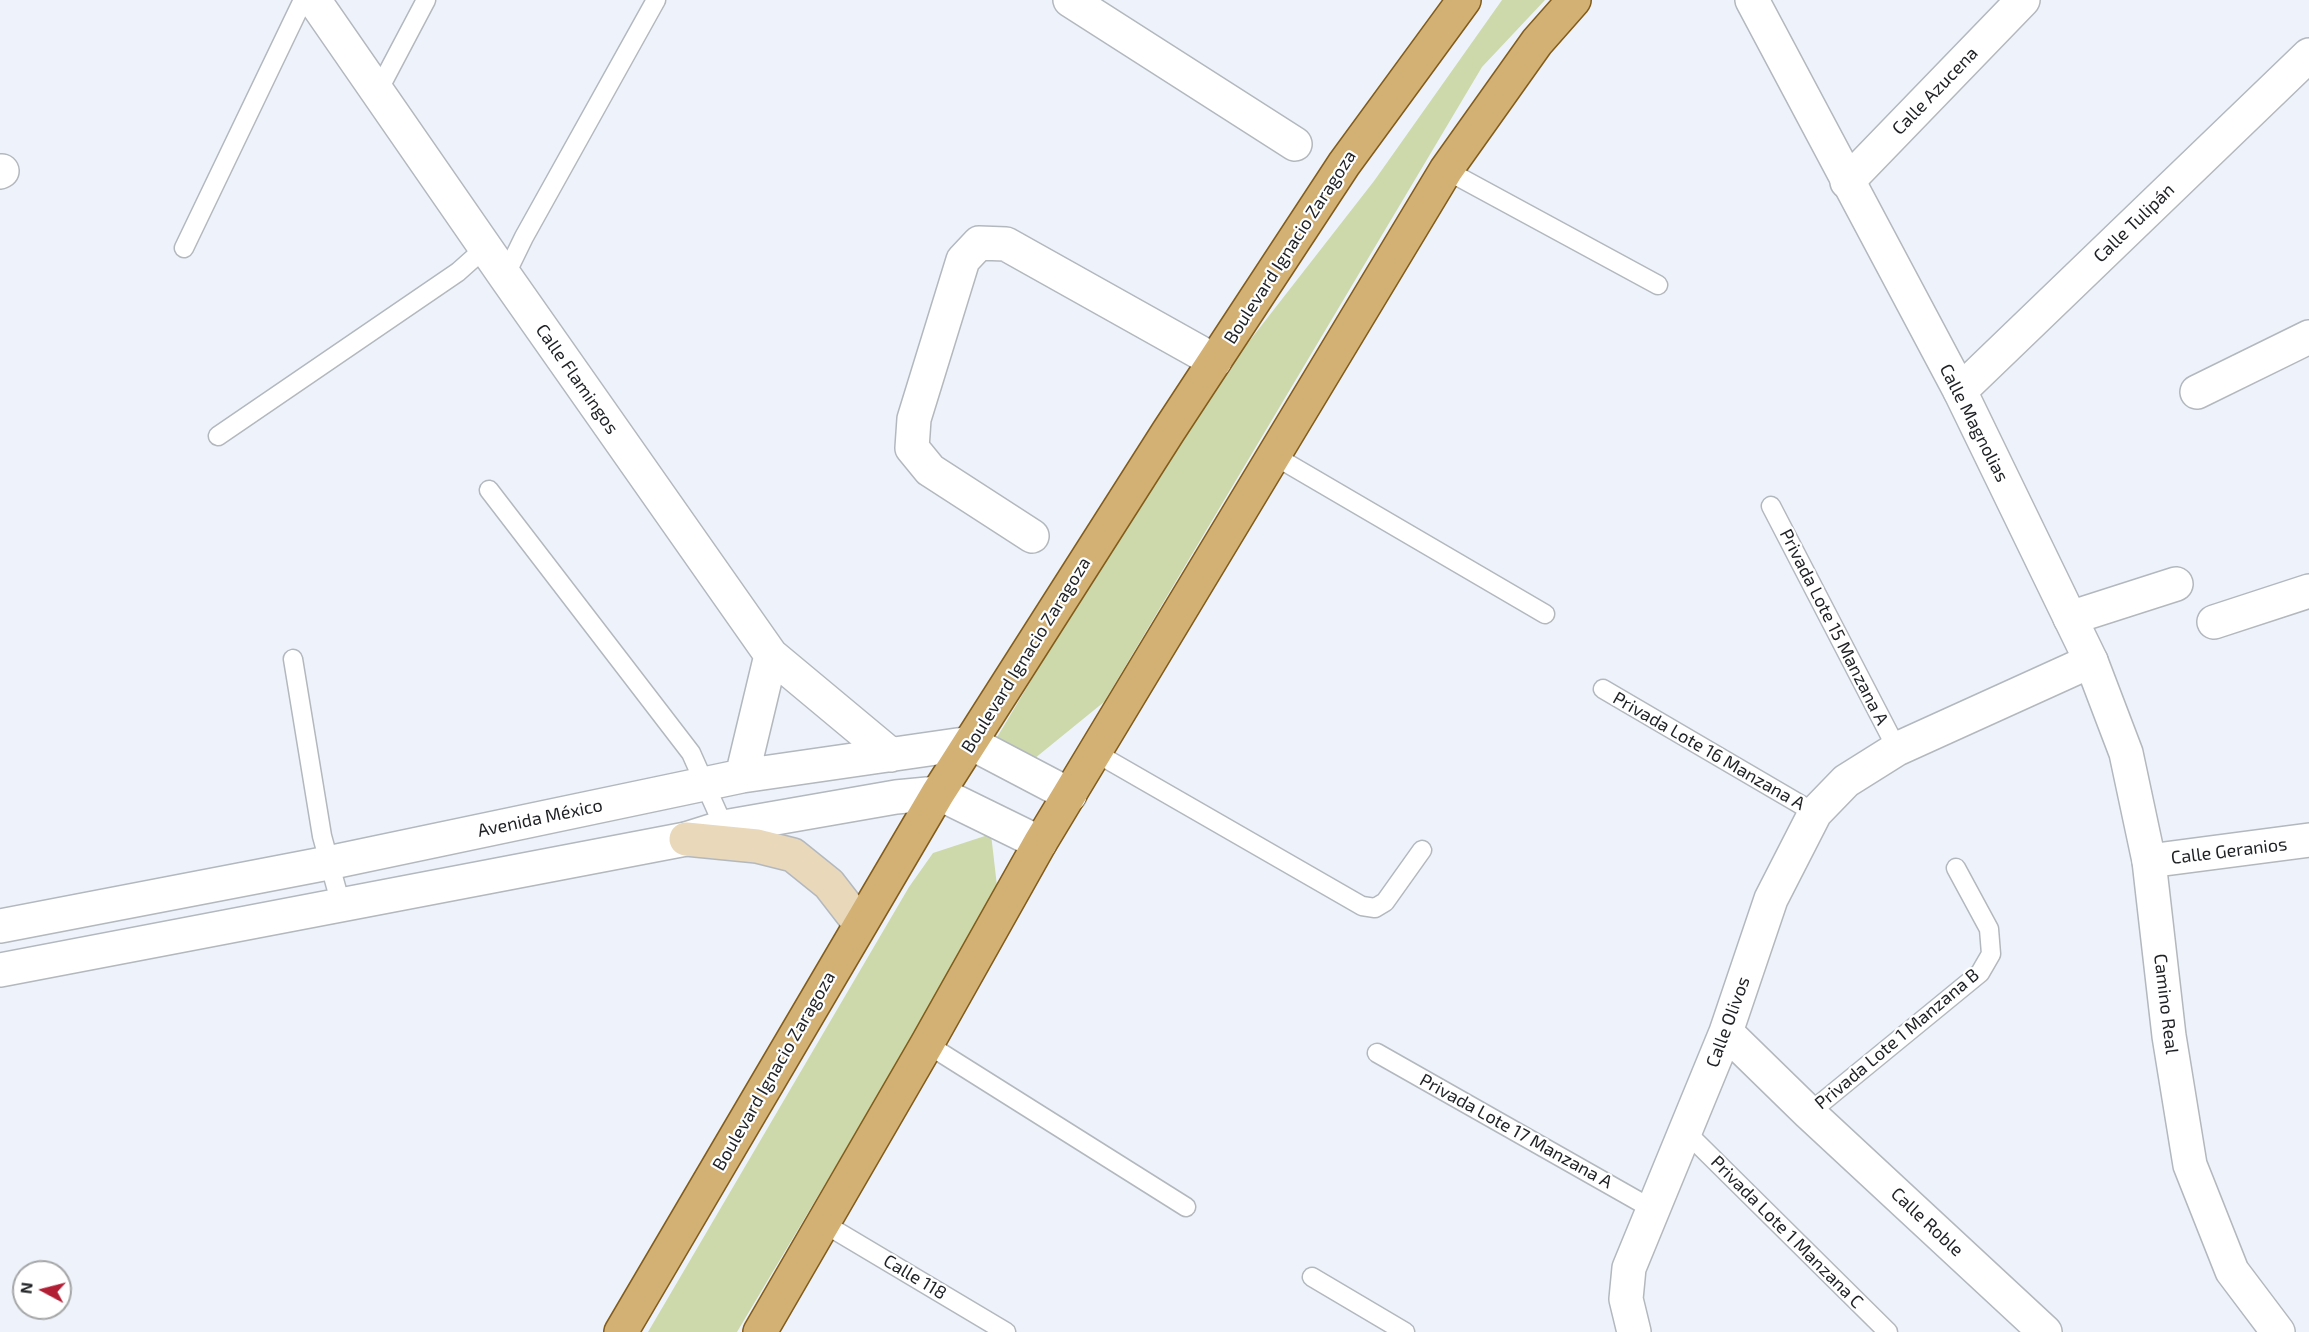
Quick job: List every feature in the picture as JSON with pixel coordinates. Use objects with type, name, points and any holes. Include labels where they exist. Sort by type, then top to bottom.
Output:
[{"type":"main road","name":"Boulevard Ignacio Zaragoza","points":[[621,1332],[938,792],[1168,432],[1344,164],[1464,0]]},
{"type":"main road","points":[[760,1332],[927,1044],[1040,843],[1446,170],[1537,42],[1574,0]]},
{"type":"main road","points":[[686,839],[757,846],[793,855],[829,884],[860,924]]},
{"type":"street","name":"Calle Flamingos","points":[[314,0],[771,655],[891,755]]},
{"type":"street","points":[[1070,0],[1295,144]]},
{"type":"street","name":"Calle Magnolias","points":[[1752,0],[1959,391],[2091,661]]},
{"type":"street","name":"Calle Azucena","points":[[1847,182],[2023,0]]},
{"type":"street","name":"Calle Tulipán","points":[[1959,391],[2309,55]]},
{"type":"street","points":[[1032,536],[930,470],[912,448],[914,419],[963,260],[979,243],[1006,244],[1215,361]]},
{"type":"street","points":[[2197,392],[2309,337]]},
{"type":"street","points":[[2070,618],[2176,584]]},
{"type":"street","points":[[2214,622],[2309,591]]},
{"type":"street","points":[[742,776],[771,655]]},
{"type":"street","points":[[1897,749],[2091,661]]},
{"type":"street","name":"Camino Real","points":[[2091,661],[2126,753],[2149,861],[2169,1036],[2190,1165],[2232,1271],[2278,1332]]},
{"type":"street","points":[[971,743],[1070,795]]},
{"type":"street","name":"Avenida México","points":[[0,926],[328,862],[742,776],[971,743]]},
{"type":"street","name":"Calle Olivos","points":[[1634,1332],[1626,1299],[1629,1268],[1726,1032],[1771,899],[1815,813],[1846,781],[1897,749]]},
{"type":"street","points":[[0,970],[686,839],[724,826],[896,797],[938,792],[1040,843]]},
{"type":"street","name":"Calle Geranios","points":[[2149,861],[2309,840]]},
{"type":"street","name":"Calle Roble","points":[[1726,1032],[1809,1113],[2045,1332]]},
{"type":"lane","points":[[184,248],[303,0]]},
{"type":"lane","points":[[378,91],[426,0]]},
{"type":"lane","points":[[505,276],[524,237],[656,0]]},
{"type":"lane","points":[[1446,170],[1658,285]]},
{"type":"lane","points":[[218,436],[458,272],[486,248]]},
{"type":"lane","points":[[1273,455],[1545,614]]},
{"type":"lane","points":[[489,490],[691,753],[724,826]]},
{"type":"lane","name":"Privada Lote 15 Manzana A","points":[[1771,506],[1897,749]]},
{"type":"lane","points":[[293,659],[322,836],[341,905]]},
{"type":"lane","name":"Privada Lote 16 Manzana A","points":[[1603,689],[1815,813]]},
{"type":"lane","points":[[1096,753],[1362,906],[1375,908],[1385,902],[1422,850]]},
{"type":"lane","name":"Privada Lote 1 Manzana B","points":[[1809,1113],[1980,973],[1991,954],[1989,929],[1956,868]]},
{"type":"lane","points":[[927,1044],[1186,1207]]},
{"type":"lane","name":"Privada Lote 17 Manzana A","points":[[1377,1053],[1654,1210]]},
{"type":"lane","name":"Privada Lote 1 Manzana C","points":[[1686,1132],[1888,1332]]},
{"type":"lane","name":"Calle 118","points":[[823,1223],[1006,1332]]},
{"type":"lane","points":[[1312,1277],[1404,1332]]},
{"type":"green space","points":[[1502,0],[1545,0],[1482,67],[1104,702],[1029,763],[993,744],[1109,550],[1212,389],[1374,181]]},
{"type":"green space","points":[[991,834],[997,886],[966,947],[737,1332],[648,1332],[909,887],[933,853]]}]
